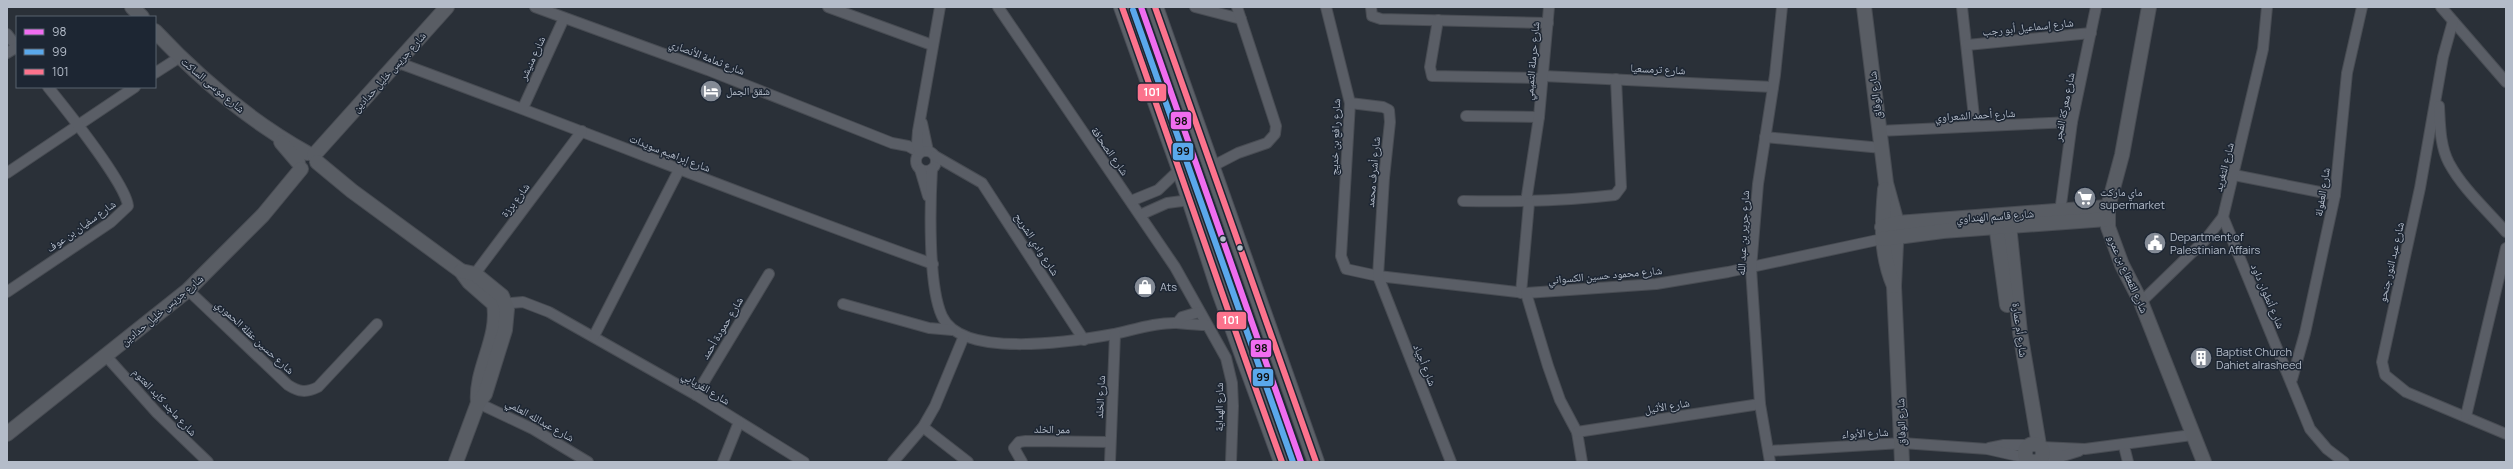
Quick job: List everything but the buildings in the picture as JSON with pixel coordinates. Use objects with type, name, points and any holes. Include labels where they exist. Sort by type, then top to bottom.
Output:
[{"type":"main road","points":[[1122,7],[1180,170],[1220,292],[1282,462]]},
{"type":"main road","points":[[1155,7],[1316,462]]},
{"type":"street","points":[[132,7],[141,16]]},
{"type":"street","name":"شارع جريس خليل حدادين","points":[[7,434],[188,290],[263,214],[447,7]]},
{"type":"street","name":"شارع ثمامة الأنصاري","points":[[535,7],[708,70],[892,143],[924,154]]},
{"type":"street","points":[[828,7],[932,45]]},
{"type":"street","points":[[940,7],[932,45],[917,138],[924,154],[936,162],[932,168],[930,201],[933,264],[938,304],[942,316],[952,330]]},
{"type":"street","name":"شارع الصحافة","points":[[998,7],[1175,267],[1199,312]]},
{"type":"street","points":[[1195,7],[1241,19]]},
{"type":"street","points":[[1211,167],[1238,153],[1267,143],[1276,134],[1276,126],[1237,7]]},
{"type":"street","name":"شارع رافع بن خديج","points":[[1326,7],[1350,103],[1341,256],[1346,269]]},
{"type":"street","points":[[1371,7],[1372,16],[1379,19],[1548,23]]},
{"type":"street","name":"شارع حرملة التميمي","points":[[1523,293],[1528,202],[1539,117],[1549,7]]},
{"type":"street","name":"شارع جرير بن عبد الله","points":[[1770,462],[1760,404],[1751,268],[1758,184],[1773,87],[1782,7]]},
{"type":"street","name":"شارع الوفاق","points":[[1864,7],[1886,183],[1898,230],[1894,286],[1902,462]]},
{"type":"street","points":[[1962,7],[1975,126]]},
{"type":"street","name":"شارع معركة الفجر","points":[[2060,212],[2072,122],[2096,7]]},
{"type":"street","name":"شارع القعقاع بن عمرو","points":[[2149,7],[2122,155],[2108,213],[2116,250],[2141,302],[2192,435],[2204,462]]},
{"type":"street","name":"شارع التغريد","points":[[2141,302],[2206,239],[2223,217],[2263,49],[2267,7]]},
{"type":"street","name":"شارع العفولة","points":[[2292,379],[2305,333],[2335,194],[2347,73],[2362,7]]},
{"type":"street","points":[[2441,7],[2506,82]]},
{"type":"street","name":"شارع منيشر","points":[[522,108],[564,18]]},
{"type":"street","name":"شارع ترمسعيا","points":[[1438,20],[1430,67],[1432,76],[1616,79],[1773,87]]},
{"type":"street","name":"شارع عبد النور جنحو","points":[[2453,21],[2443,57],[2438,95],[2382,362],[2385,375],[2406,392],[2506,434]]},
{"type":"street","name":"شارع موسى الساكت","points":[[156,32],[180,57],[214,88],[308,162],[352,191],[468,276],[502,296],[500,303]]},
{"type":"street","name":"شارع إسماعيل أبو رجب","points":[[1967,45],[2091,33]]},
{"type":"street","points":[[7,34],[16,46]]},
{"type":"street","points":[[7,53],[16,48]]},
{"type":"street","points":[[156,72],[180,57]]},
{"type":"street","name":"شارع إبراهيم سويدات","points":[[399,62],[582,131],[805,218],[933,264]]},
{"type":"street","points":[[1463,202],[1528,202],[1615,195],[1621,187],[1616,79]]},
{"type":"street","name":"شارع سفيان بن عوف","points":[[7,292],[111,222],[128,206],[128,199],[78,125],[49,88]]},
{"type":"street","points":[[7,173],[134,88]]},
{"type":"street","points":[[2438,95],[2442,142],[2449,162],[2458,176],[2506,232]]},
{"type":"street","name":"شارع أشرف محمد","points":[[1350,103],[1383,107],[1389,112],[1378,276]]},
{"type":"street","name":"شارع حرملة التميمي","points":[[1466,116],[1539,117]]},
{"type":"street","name":"شارع أحمد الشعراوي","points":[[1879,131],[2072,122]]},
{"type":"street","name":"شارع برزة","points":[[468,276],[582,131]]},
{"type":"street","points":[[1765,137],[1882,148]]},
{"type":"street","points":[[924,154],[920,169],[930,201]]},
{"type":"street","name":"شارع وادي الشريح","points":[[924,154],[977,178],[988,191],[1084,340]]},
{"type":"street","name":"شارع وادي الشريح","points":[[920,169],[926,171],[932,168],[961,171]]},
{"type":"street","points":[[594,336],[679,170]]},
{"type":"street","points":[[1131,201],[1158,190],[1180,170]]},
{"type":"street","points":[[2234,175],[2335,194]]},
{"type":"street","name":"شارع الوفاق","points":[[1886,183],[1882,233],[1887,268],[1894,286]]},
{"type":"street","points":[[1140,215],[1167,203],[1190,200]]},
{"type":"street","name":"شارع قاسم الهنداوي","points":[[2002,222],[2060,212],[2108,213]]},
{"type":"street","name":"شارع قاسم الهنداوي","points":[[1882,233],[1898,230],[2108,213]]},
{"type":"street","name":"شارع أنطوان داود","points":[[2223,217],[2292,379],[2310,429],[2327,449],[2344,462]]},
{"type":"street","name":"شارع أم عمارة","points":[[2002,222],[2016,332],[2035,454]]},
{"type":"street","name":"شارع محمود حسين الكسواني","points":[[1346,269],[1378,276],[1523,293],[1656,284],[1751,268],[1863,242],[1882,233]]},
{"type":"street","points":[[2466,416],[2506,248]]},
{"type":"street","name":"شارع حمودة أحمد","points":[[696,395],[769,274]]},
{"type":"street","name":"شارع أجياد","points":[[1378,276],[1451,462]]},
{"type":"street","name":"شارع حسين عقلة الحموري","points":[[188,290],[288,385],[301,392],[309,392],[318,387],[377,324]]},
{"type":"street","points":[[1523,293],[1560,400],[1577,432],[1582,462]]},
{"type":"street","name":"شارع الفريابي","points":[[500,303],[523,302],[535,305],[594,336],[696,395],[804,462]]},
{"type":"street","points":[[456,462],[478,403],[480,377],[500,303]]},
{"type":"street","points":[[843,304],[929,328],[952,330],[964,336],[990,342],[1028,344],[1084,340],[1177,323],[1207,325]]},
{"type":"street","points":[[1177,323],[1182,317],[1199,312]]},
{"type":"street","name":"شارع الهداية","points":[[1199,312],[1222,348],[1232,383],[1231,462]]},
{"type":"street","name":"شارع الخلد","points":[[1110,462],[1115,334]]},
{"type":"street","points":[[893,462],[923,427],[935,406],[964,336]]},
{"type":"street","name":"شارع ماجد كايد العتوم","points":[[106,356],[162,417],[208,462]]},
{"type":"street","name":"شارع عبدالله العلمي","points":[[478,403],[533,429],[588,462]]},
{"type":"street","name":"شارع الأثيل","points":[[1577,432],[1760,404]]},
{"type":"street","points":[[723,462],[740,422]]},
{"type":"street","points":[[923,427],[968,462]]},
{"type":"street","name":"شارع الأبواء","points":[[1769,451],[1902,443],[2063,456],[2085,449],[2124,446],[2192,435]]},
{"type":"street","name":"ممر الخلد","points":[[1022,462],[1014,448],[1019,442],[1110,442]]},
{"type":"street","points":[[2124,446],[2128,462]]},
{"type":"transit line","name":"101","points":[[1122,7],[1282,462]]},
{"type":"transit line","name":"98","points":[[1141,7],[1301,462]]},
{"type":"transit line","name":"101","points":[[1155,7],[1316,462]]},
{"type":"transit line","name":"99","points":[[1133,10],[1293,462]]},
{"type":"place","name":"شقق الجمل","points":[[711,91]]},
{"type":"place","name":"ماي ماركت supermarket","points":[[2085,198]]},
{"type":"place","name":"Department of Palestinian Affairs","points":[[2155,243]]},
{"type":"place","name":"Ats","points":[[1145,287]]},
{"type":"place","name":"Baptist Church Dahiet alrasheed","points":[[2201,358]]}]
